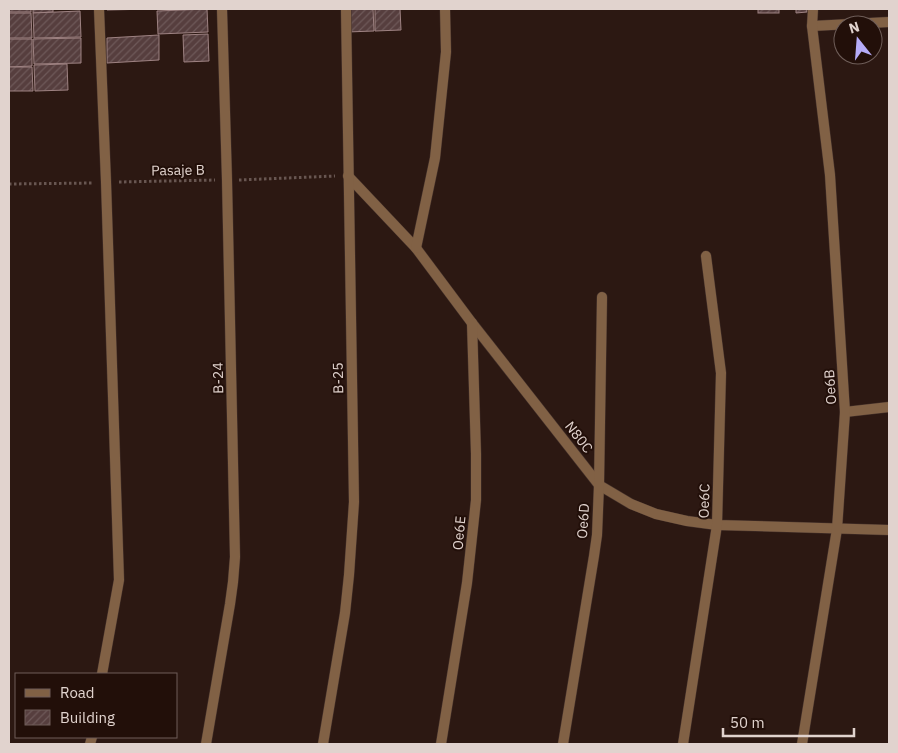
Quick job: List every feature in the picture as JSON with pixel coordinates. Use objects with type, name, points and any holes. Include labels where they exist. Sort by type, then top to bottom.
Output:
[{"type":"street","points":[[99,9],[119,580],[102,673]]},
{"type":"street","name":"B-24","points":[[206,744],[231,596],[235,557],[222,9]]},
{"type":"street","name":"B-25","points":[[323,744],[345,613],[354,502],[346,9]]},
{"type":"street","points":[[416,248],[435,158],[446,52],[446,9]]},
{"type":"street","name":"Oe6B","points":[[802,744],[837,529],[845,412],[830,175],[812,26],[813,9]]},
{"type":"street","points":[[812,26],[889,22]]},
{"type":"street","name":"N80C","points":[[348,176],[416,248],[472,323],[599,485],[631,504],[656,514],[687,521],[717,525],[889,530]]},
{"type":"street","name":"Oe6C","points":[[683,744],[717,525],[721,373],[706,256]]},
{"type":"street","name":"Oe6D","points":[[563,744],[597,535],[602,297]]},
{"type":"street","name":"Oe6E","points":[[441,744],[467,584],[476,500],[472,323]]},
{"type":"street","points":[[845,412],[889,407]]},
{"type":"path","name":"Pasaje B","points":[[9,184],[348,176]]},
{"type":"building","points":[[9,9],[31,9],[31,12],[9,12]]},
{"type":"building","points":[[33,9],[53,9],[53,12],[33,13]]},
{"type":"building","points":[[107,9],[153,9],[107,10]]},
{"type":"building","points":[[207,9],[208,32],[158,34],[157,11]]},
{"type":"building","points":[[347,9],[373,9],[374,31],[347,32]]},
{"type":"building","points":[[375,9],[400,9],[401,30],[375,31]]},
{"type":"building","points":[[758,9],[779,9],[779,13],[758,13]]},
{"type":"building","points":[[796,9],[807,9],[807,12],[796,13]]},
{"type":"building","points":[[80,11],[81,37],[34,38],[33,13]]},
{"type":"building","points":[[9,13],[31,13],[32,38],[9,38]]},
{"type":"building","points":[[208,34],[209,61],[184,62],[183,35]]},
{"type":"building","points":[[159,35],[159,60],[107,63],[107,38]]},
{"type":"building","points":[[81,38],[81,63],[34,64],[33,39]]},
{"type":"building","points":[[9,39],[32,39],[32,66],[9,67]]},
{"type":"building","points":[[67,64],[68,90],[35,91],[34,65]]},
{"type":"building","points":[[9,67],[32,67],[33,91],[9,91]]}]
